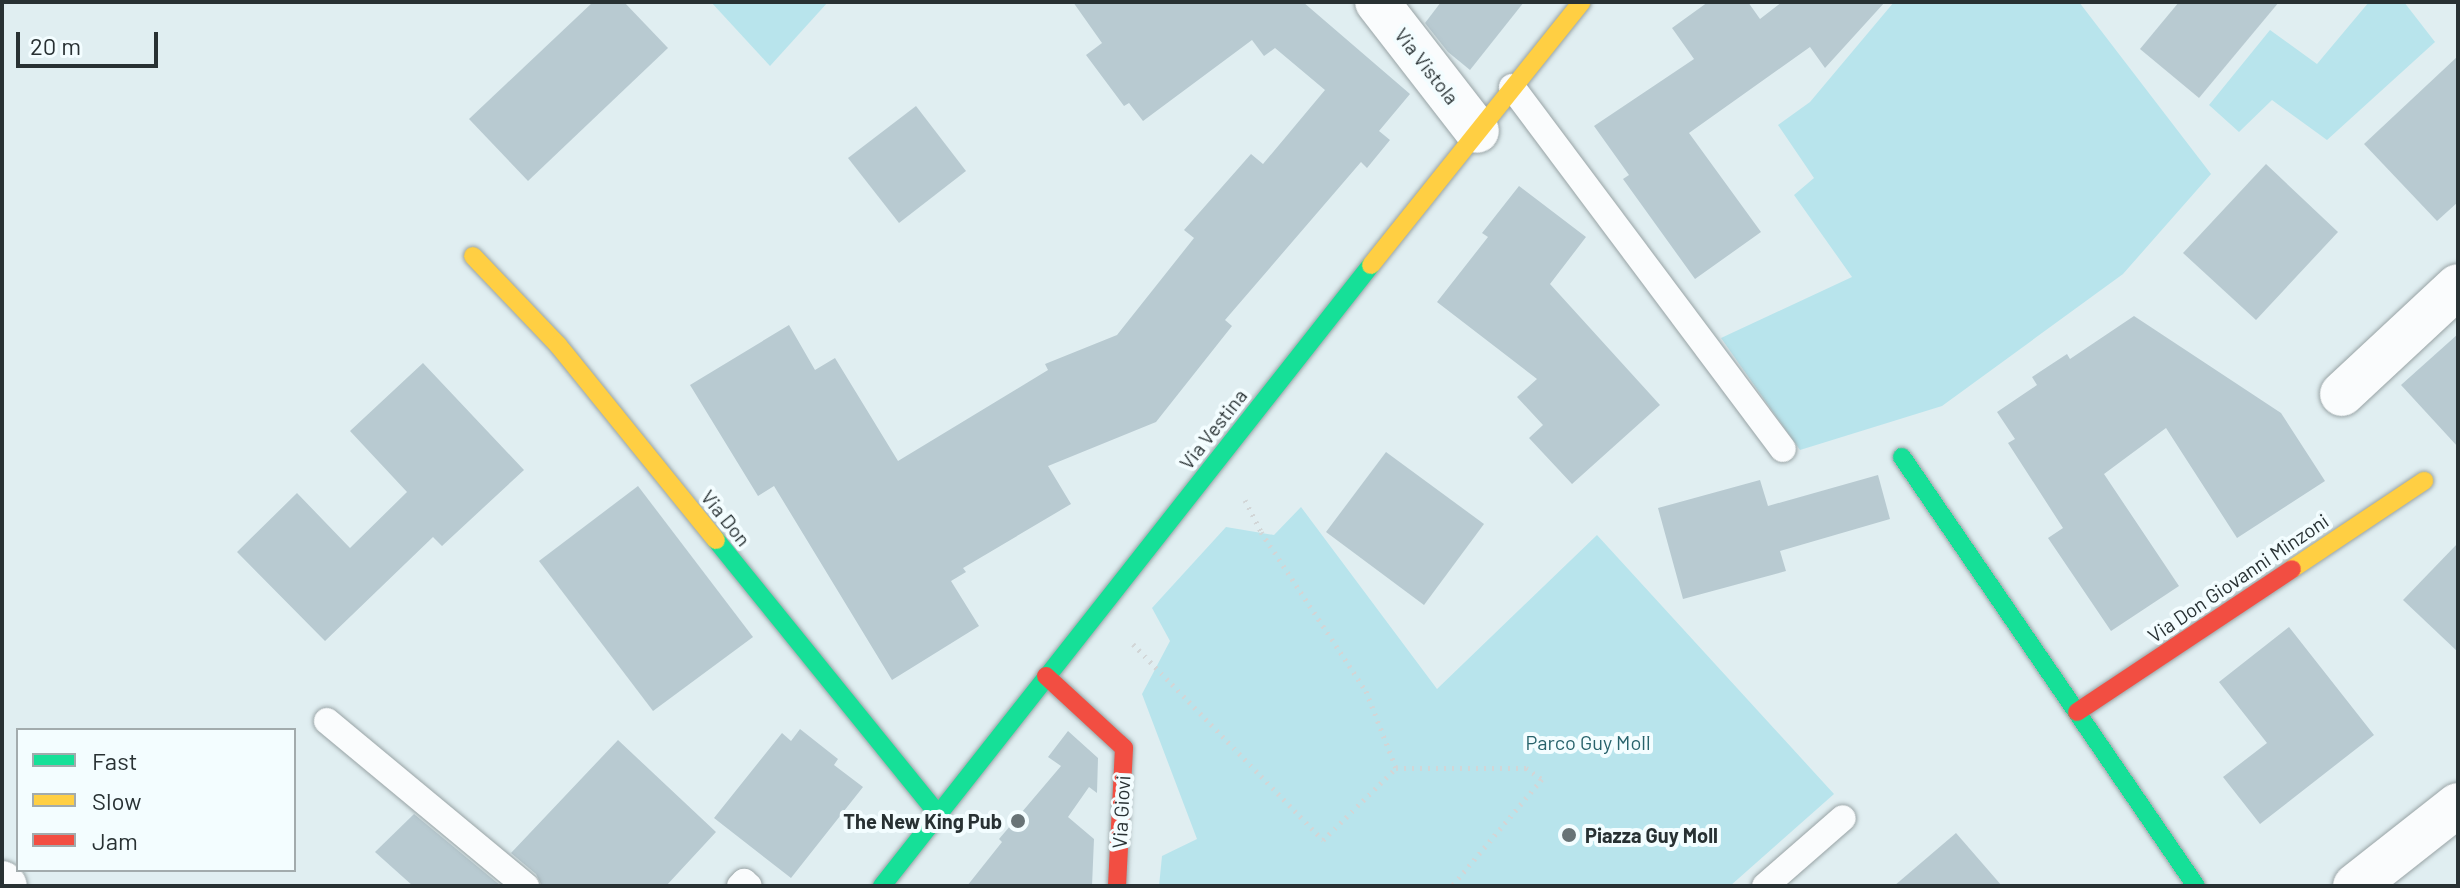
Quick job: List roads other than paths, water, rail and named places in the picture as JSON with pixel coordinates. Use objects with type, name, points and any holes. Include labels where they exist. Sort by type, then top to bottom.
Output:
[{"type":"street","name":"Via Vistola","points":[[1377,2],[1477,131]]},
{"type":"street","name":"Via Vestina","points":[[882,886],[1582,2]]},
{"type":"street","name":"Via Don","points":[[473,256],[558,345],[937,813]]},
{"type":"street","points":[[2342,394],[2458,286]]},
{"type":"street","points":[[1902,457],[2196,886]]},
{"type":"street","name":"Via Don Giovanni Minzoni","points":[[2077,712],[2424,481]]},
{"type":"street","name":"Via Giovi","points":[[1046,676],[1124,748],[1117,886]]},
{"type":"street","points":[[2355,886],[2458,805]]},
{"type":"lane","points":[[1512,87],[1783,449]]},
{"type":"lane","points":[[327,721],[526,886]]},
{"type":"lane","points":[[1765,886],[1843,818]]},
{"type":"lane","points":[[740,886],[744,882],[749,886]]},
{"type":"place","name":"The New King Pub","points":[[1018,821]]},
{"type":"place","name":"Piazza Guy Moll","points":[[1569,835]]},
{"type":"park label","name":"Parco Guy Moll","points":[[1588,742]]}]
